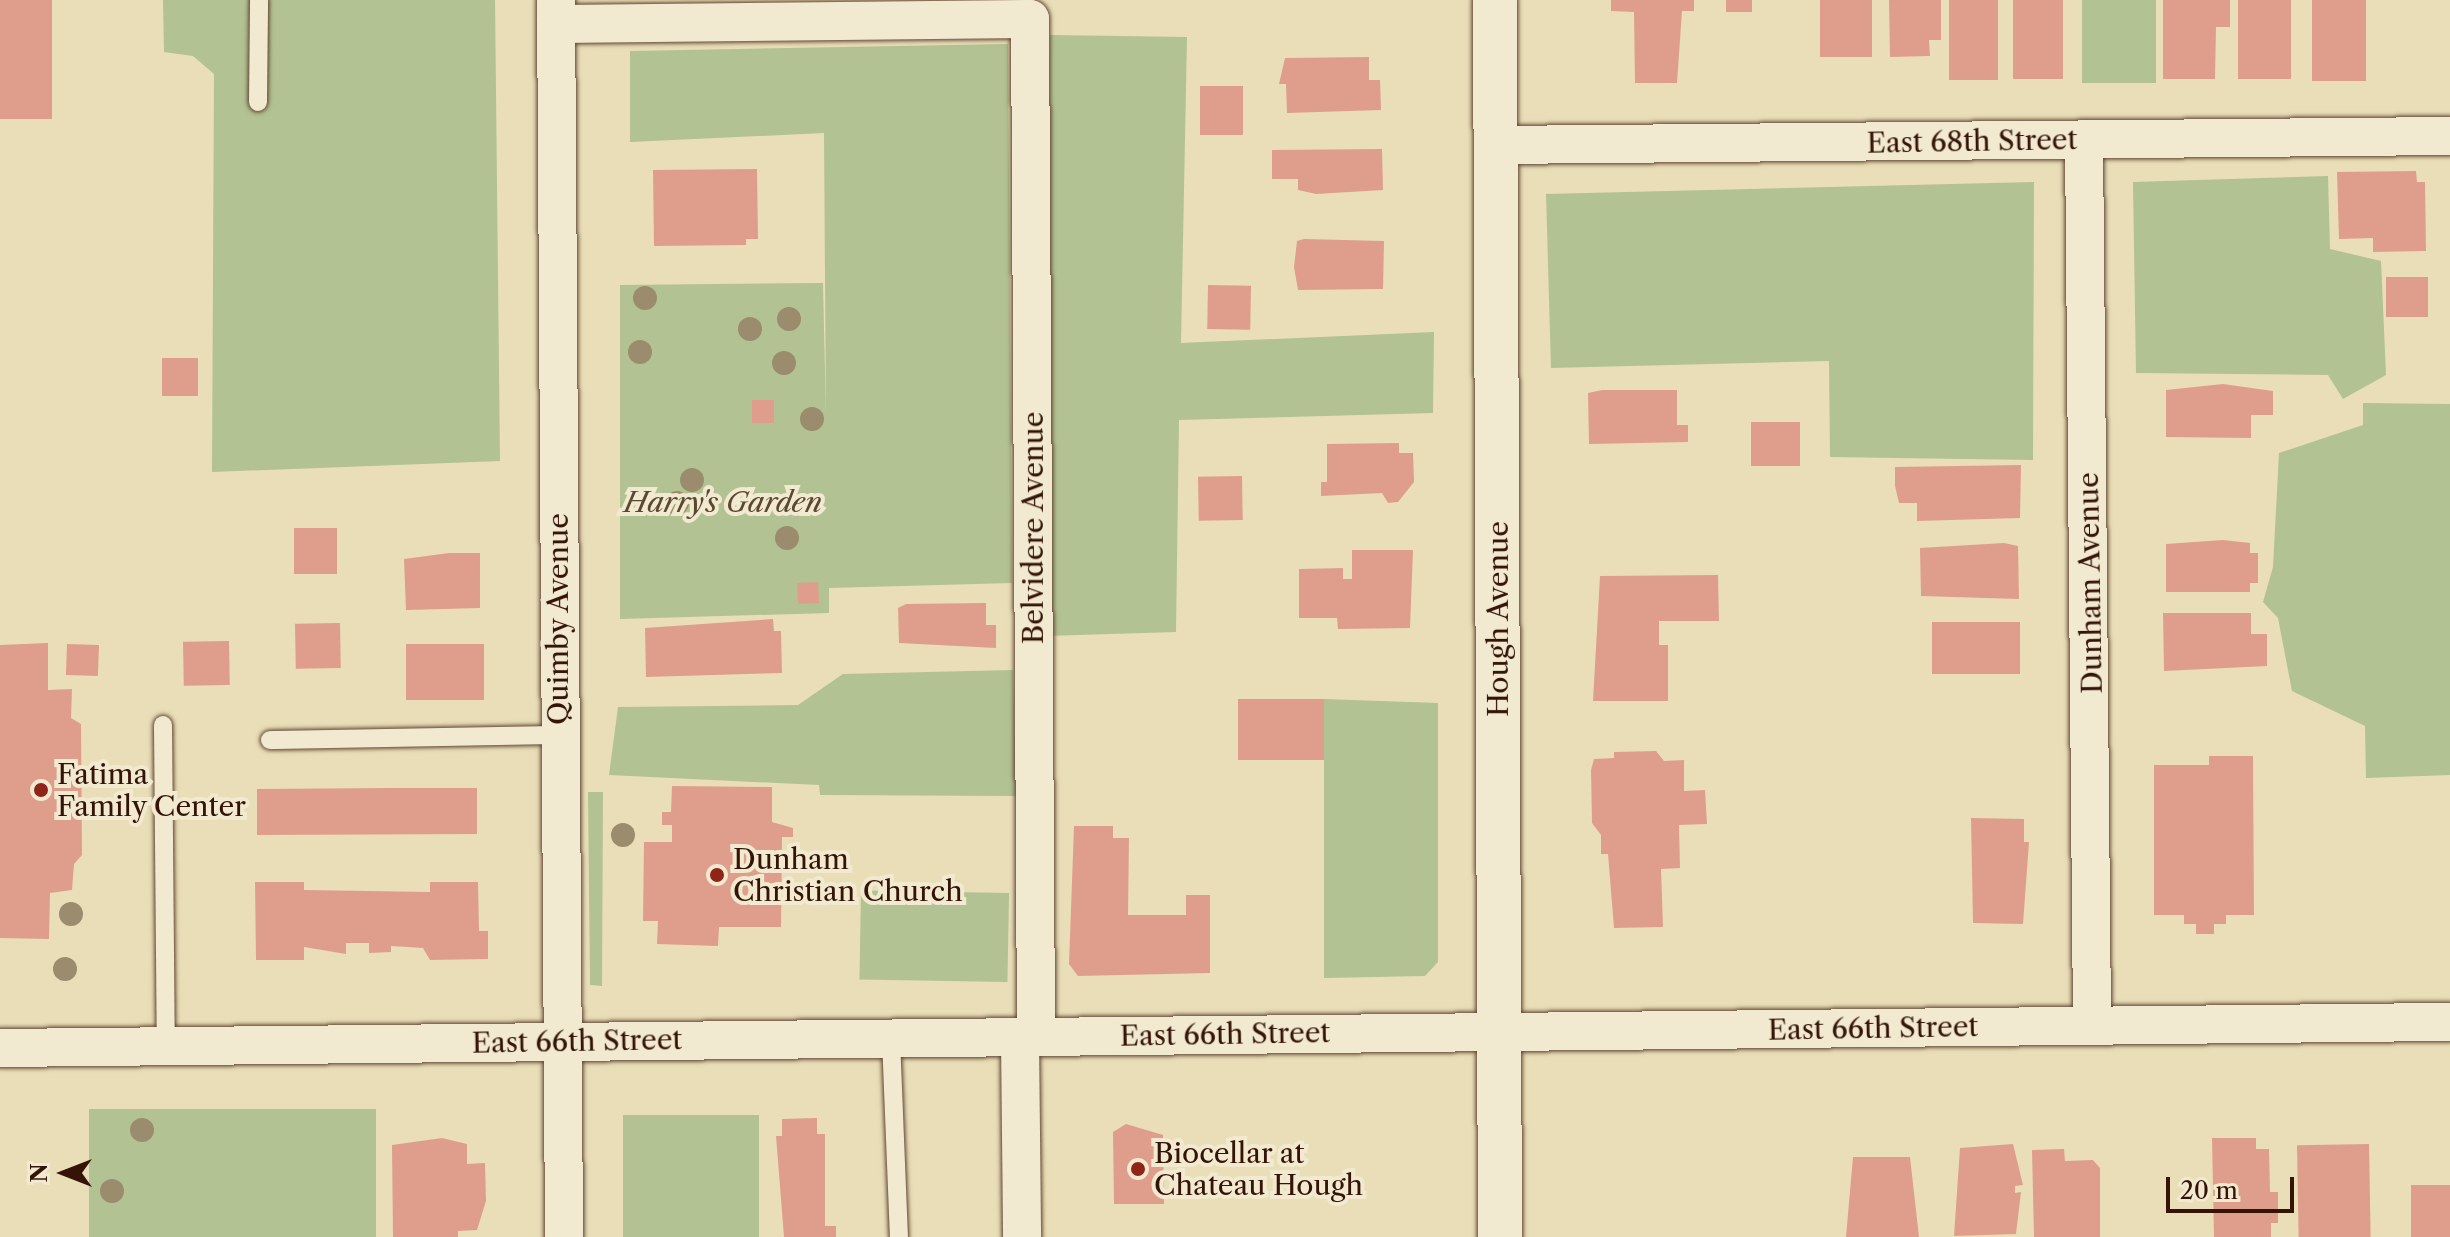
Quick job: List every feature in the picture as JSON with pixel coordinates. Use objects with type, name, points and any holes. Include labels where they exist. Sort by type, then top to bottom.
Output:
[{"type":"street","name":"Hough Avenue","points":[[1495,0],[1500,1237]]},
{"type":"street","name":"Belvidere Avenue","points":[[556,12],[1030,19],[1028,1037],[1022,1237]]},
{"type":"street","name":"Quimby Avenue","points":[[556,12],[559,1041],[564,1237]]},
{"type":"street","name":"East 68th Street","points":[[1495,145],[2450,136]]},
{"type":"street","name":"Dunham Avenue","points":[[2084,140],[2092,1026]]},
{"type":"street","name":"East 66th Street","points":[[0,1048],[2450,1022]]},
{"type":"lane","points":[[258,102],[259,0]]},
{"type":"lane","points":[[163,725],[166,1046]]},
{"type":"lane","points":[[270,740],[559,735]]},
{"type":"lane","points":[[891,1039],[899,1237]]},
{"type":"green space","points":[[163,0],[495,0],[500,461],[212,472],[214,74],[193,56],[164,52]]},
{"type":"green space","points":[[2082,0],[2156,0],[2156,83],[2082,83]]},
{"type":"green space","points":[[1050,35],[1187,37],[1181,343],[1434,332],[1433,413],[1179,420],[1176,632],[1045,636]]},
{"type":"green space","name":"Harry's Garden","points":[[1008,44],[1012,583],[829,588],[829,613],[620,619],[620,285],[823,283],[826,415],[824,133],[630,142],[630,51]]},
{"type":"green space","points":[[2328,176],[2330,249],[2381,261],[2386,375],[2343,399],[2328,375],[2136,373],[2133,182]]},
{"type":"green space","points":[[2034,182],[2033,460],[1830,457],[1829,361],[1551,368],[1546,194]]},
{"type":"green space","points":[[2363,403],[2450,404],[2450,775],[2366,778],[2365,726],[2292,691],[2278,618],[2263,602],[2273,567],[2279,453],[2363,425]]},
{"type":"green space","points":[[1013,670],[1016,796],[820,795],[819,785],[609,775],[618,707],[798,705],[843,674]]},
{"type":"green space","points":[[1324,699],[1438,703],[1438,962],[1425,976],[1324,978]]},
{"type":"green space","points":[[588,792],[603,792],[602,986],[590,985]]},
{"type":"green space","points":[[861,890],[1009,893],[1007,982],[859,979]]},
{"type":"green space","points":[[89,1109],[376,1109],[376,1237],[89,1237]]},
{"type":"green space","points":[[623,1115],[759,1115],[759,1237],[623,1237]]},
{"type":"building","points":[[0,0],[52,0],[52,119],[0,119]]},
{"type":"building","points":[[1611,0],[1694,0],[1694,11],[1682,11],[1677,83],[1635,83],[1634,12],[1611,11]]},
{"type":"building","points":[[1726,0],[1752,0],[1752,12],[1726,12]]},
{"type":"building","points":[[1820,0],[1872,0],[1872,57],[1820,57]]},
{"type":"building","points":[[1889,0],[1941,0],[1941,40],[1929,40],[1930,56],[1890,57]]},
{"type":"building","points":[[1949,0],[1998,0],[1998,80],[1949,80]]},
{"type":"building","points":[[2013,0],[2063,0],[2063,79],[2013,79]]},
{"type":"building","points":[[2163,0],[2230,0],[2230,27],[2216,27],[2215,79],[2163,79]]},
{"type":"building","points":[[2238,0],[2291,0],[2291,79],[2238,79]]},
{"type":"building","points":[[2312,0],[2366,0],[2366,81],[2312,81]]},
{"type":"building","points":[[1369,57],[1369,80],[1380,80],[1381,110],[1287,113],[1286,84],[1279,84],[1285,58]]},
{"type":"building","points":[[1200,86],[1243,86],[1243,135],[1200,135]]},
{"type":"building","points":[[1382,149],[1383,190],[1316,194],[1298,190],[1298,179],[1272,179],[1272,150]]},
{"type":"building","points":[[757,169],[758,239],[746,239],[746,245],[654,246],[653,170]]},
{"type":"building","points":[[2416,171],[2417,182],[2425,182],[2426,251],[2373,252],[2373,238],[2339,239],[2337,172]]},
{"type":"building","points":[[1297,241],[1384,241],[1383,289],[1298,290],[1294,267]]},
{"type":"building","points":[[2386,277],[2428,277],[2428,317],[2386,317]]},
{"type":"building","points":[[1208,285],[1251,286],[1250,330],[1207,329]]},
{"type":"building","points":[[162,358],[198,358],[198,396],[162,396]]},
{"type":"building","points":[[2223,384],[2273,391],[2273,415],[2251,415],[2251,438],[2166,437],[2166,390]]},
{"type":"building","points":[[1602,390],[1677,390],[1677,425],[1688,425],[1688,442],[1589,444],[1588,393]]},
{"type":"building","points":[[752,400],[774,400],[774,423],[752,423]]},
{"type":"building","points":[[1751,422],[1800,422],[1800,466],[1751,466]]},
{"type":"building","points":[[1399,443],[1399,453],[1413,453],[1414,482],[1398,502],[1388,503],[1382,493],[1321,496],[1321,482],[1327,482],[1327,444]]},
{"type":"building","points":[[2021,465],[2020,518],[1917,521],[1917,503],[1899,503],[1895,467]]},
{"type":"building","points":[[1242,476],[1243,520],[1199,521],[1198,477]]},
{"type":"building","points":[[294,528],[337,528],[337,574],[294,574]]},
{"type":"building","points":[[2223,540],[2250,543],[2250,553],[2258,553],[2258,583],[2250,583],[2250,592],[2166,592],[2166,544]]},
{"type":"building","points":[[2004,543],[2018,546],[2019,599],[1921,596],[1920,548]]},
{"type":"building","points":[[1352,550],[1413,550],[1410,628],[1338,629],[1337,618],[1299,618],[1299,569],[1343,568],[1343,579],[1352,579]]},
{"type":"building","points":[[449,553],[480,553],[480,608],[406,610],[404,559]]},
{"type":"building","points":[[1718,575],[1719,621],[1659,621],[1659,645],[1668,645],[1668,701],[1593,701],[1600,576]]},
{"type":"building","points":[[818,582],[819,603],[798,604],[797,583]]},
{"type":"building","points":[[986,603],[986,625],[996,625],[996,648],[899,643],[898,608],[906,604]]},
{"type":"building","points":[[2163,613],[2251,613],[2251,634],[2267,634],[2267,666],[2164,671]]},
{"type":"building","points":[[773,619],[774,631],[781,631],[782,673],[646,677],[645,628]]},
{"type":"building","points":[[1932,622],[2020,622],[2020,674],[1932,674]]},
{"type":"building","points":[[340,623],[341,668],[296,669],[295,624]]},
{"type":"building","points":[[229,641],[230,685],[184,686],[183,642]]},
{"type":"building","name":"Fatima Family Center","points":[[48,643],[48,690],[72,689],[71,718],[81,724],[82,855],[74,864],[72,890],[50,893],[49,939],[0,938],[0,645]]},
{"type":"building","points":[[67,644],[99,645],[98,676],[66,675]]},
{"type":"building","points":[[406,644],[484,644],[484,700],[406,700]]},
{"type":"building","points":[[1238,699],[1324,699],[1324,760],[1238,760]]},
{"type":"building","points":[[1656,751],[1664,761],[1684,760],[1684,791],[1705,790],[1707,824],[1679,825],[1680,868],[1661,869],[1663,927],[1614,928],[1608,854],[1601,854],[1601,835],[1592,823],[1591,770],[1594,759],[1614,758],[1614,752]]},
{"type":"building","points":[[2209,756],[2253,756],[2254,915],[2226,915],[2226,924],[2214,924],[2214,934],[2196,934],[2196,924],[2184,924],[2184,915],[2154,915],[2154,765],[2209,765]]},
{"type":"building","points":[[672,786],[772,787],[772,822],[793,828],[793,837],[782,837],[781,927],[719,927],[718,946],[657,944],[658,921],[643,921],[644,842],[672,842],[672,825],[662,825],[662,812],[671,812]]},
{"type":"building","points":[[477,788],[477,834],[257,835],[257,789]]},
{"type":"building","points":[[1971,818],[2024,819],[2024,842],[2029,842],[2023,924],[1973,923]]},
{"type":"building","points":[[1074,826],[1113,826],[1113,838],[1129,838],[1128,915],[1186,915],[1186,895],[1210,895],[1210,973],[1078,976],[1069,964]]},
{"type":"building","points":[[255,882],[304,882],[304,890],[430,892],[430,882],[478,882],[479,931],[488,931],[488,959],[430,960],[423,948],[391,946],[391,952],[369,953],[369,943],[346,943],[346,954],[304,947],[304,960],[256,960]]},
{"type":"building","points":[[817,1118],[817,1134],[825,1134],[825,1226],[836,1226],[836,1237],[784,1237],[776,1136],[782,1136],[782,1119]]},
{"type":"building","name":"Biocellar at Chateau Hough","points":[[1126,1124],[1163,1135],[1164,1204],[1114,1204],[1113,1132]]},
{"type":"building","points":[[442,1138],[467,1144],[467,1164],[485,1163],[486,1201],[477,1230],[458,1231],[458,1237],[393,1237],[392,1145]]},
{"type":"building","points":[[2212,1138],[2256,1138],[2256,1149],[2269,1149],[2270,1192],[2278,1192],[2278,1223],[2271,1223],[2271,1237],[2214,1237]]},
{"type":"building","points":[[2013,1144],[2023,1185],[2015,1186],[2015,1193],[2021,1192],[2016,1234],[1954,1236],[1960,1148]]},
{"type":"building","points":[[2369,1144],[2371,1237],[2299,1237],[2297,1145]]},
{"type":"building","points":[[2064,1149],[2065,1161],[2093,1160],[2100,1168],[2100,1237],[2034,1237],[2032,1150]]},
{"type":"building","points":[[1853,1157],[1910,1157],[1919,1237],[1846,1237]]},
{"type":"building","points":[[2411,1185],[2450,1185],[2450,1237],[2411,1237]]},
{"type":"place","name":"Fatima Family Center","points":[[41,790]]},
{"type":"place","name":"Dunham Christian Church","points":[[717,875]]},
{"type":"place","name":"Biocellar at Chateau Hough","points":[[1138,1169]]}]
